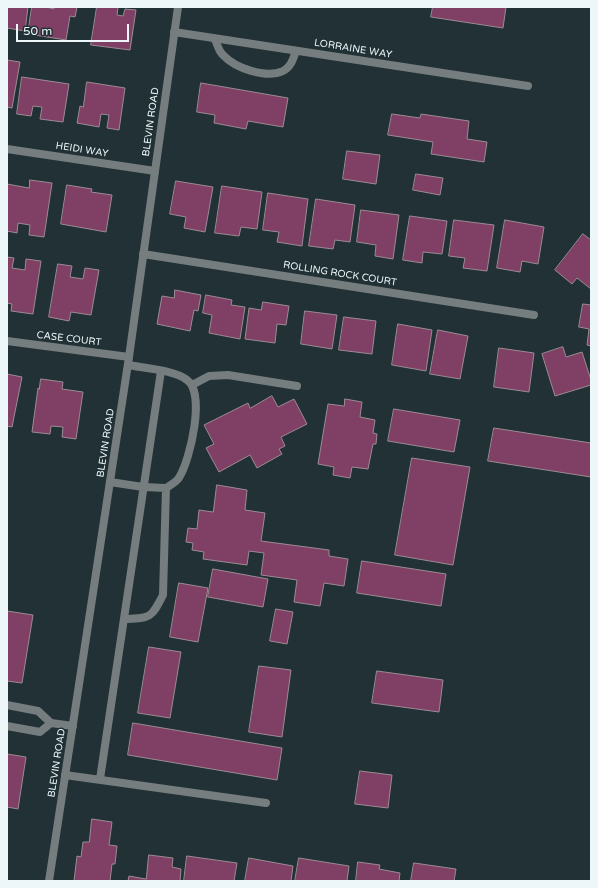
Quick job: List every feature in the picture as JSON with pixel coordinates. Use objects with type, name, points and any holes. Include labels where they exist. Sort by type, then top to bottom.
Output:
[{"type":"street","name":"BLEVIN ROAD","points":[[49,881],[129,361],[178,7]]},
{"type":"street","name":"LORRAINE WAY","points":[[174,32],[528,86]]},
{"type":"street","points":[[215,39],[222,55],[238,66],[250,71],[266,74],[283,71],[292,63],[296,51]]},
{"type":"street","name":"HEIDI WAY","points":[[7,149],[155,171]]},
{"type":"street","name":"ROLLING ROCK COURT","points":[[143,254],[534,315]]},
{"type":"street","name":"CASE COURT","points":[[7,341],[129,361],[169,372],[188,380],[192,385]]},
{"type":"street","points":[[100,779],[161,371]]},
{"type":"street","points":[[110,482],[143,487],[166,488],[180,478],[191,446],[196,406],[194,389],[192,385],[210,376],[228,375],[297,386]]},
{"type":"street","points":[[124,619],[145,618],[155,610],[163,595],[166,488]]},
{"type":"street","points":[[7,705],[38,711],[51,724],[73,726]]},
{"type":"street","points":[[7,726],[40,732],[51,724]]},
{"type":"street","points":[[65,775],[266,803]]},
{"type":"building","points":[[7,7],[28,7],[25,31],[7,28]]},
{"type":"building","points":[[32,7],[46,7],[54,9],[54,7],[77,7],[75,17],[70,16],[66,40],[28,34]]},
{"type":"building","points":[[97,7],[118,7],[117,15],[123,16],[125,9],[136,10],[130,50],[91,45]]},
{"type":"building","points":[[433,7],[506,7],[503,28],[431,17]]},
{"type":"building","points":[[7,60],[20,62],[12,108],[7,107]]},
{"type":"building","points":[[22,77],[69,84],[63,122],[40,119],[42,107],[33,106],[31,116],[17,114]]},
{"type":"building","points":[[87,82],[125,88],[119,130],[107,128],[109,115],[101,114],[99,127],[77,123],[80,106],[83,107]]},
{"type":"building","points":[[201,83],[288,98],[283,127],[248,121],[246,129],[214,123],[215,115],[197,112]]},
{"type":"building","points":[[392,114],[420,118],[421,114],[469,121],[467,139],[487,142],[484,162],[431,154],[433,142],[388,135]]},
{"type":"building","points":[[347,151],[380,155],[376,184],[343,179]]},
{"type":"building","points":[[416,174],[443,178],[440,195],[413,190]]},
{"type":"building","points":[[30,180],[52,183],[44,237],[29,235],[30,225],[18,223],[17,233],[7,231],[7,184],[29,188]]},
{"type":"building","points":[[176,181],[213,187],[205,232],[184,228],[186,217],[170,214]]},
{"type":"building","points":[[67,185],[92,189],[91,192],[112,195],[106,232],[61,224]]},
{"type":"building","points":[[222,186],[262,192],[257,229],[241,227],[239,236],[215,233]]},
{"type":"building","points":[[268,193],[308,199],[302,246],[277,242],[279,232],[263,230]]},
{"type":"building","points":[[316,199],[355,205],[350,242],[335,240],[333,249],[309,246]]},
{"type":"building","points":[[361,210],[399,215],[393,259],[375,256],[376,245],[357,242]]},
{"type":"building","points":[[410,216],[447,221],[442,254],[423,252],[422,263],[403,260]]},
{"type":"building","points":[[454,220],[494,225],[487,271],[463,268],[465,258],[449,256]]},
{"type":"building","points":[[505,220],[544,227],[538,264],[522,261],[520,272],[497,268]]},
{"type":"building","points":[[583,234],[591,240],[591,289],[577,278],[572,284],[555,270]]},
{"type":"building","points":[[7,257],[14,258],[12,268],[25,270],[26,259],[41,261],[33,314],[11,311],[12,304],[7,303]]},
{"type":"building","points":[[58,264],[72,266],[70,277],[83,279],[85,268],[99,270],[91,315],[71,312],[69,321],[49,317]]},
{"type":"building","points":[[175,290],[201,295],[198,311],[194,310],[190,331],[157,324],[162,296],[174,298]]},
{"type":"building","points":[[206,295],[232,300],[231,305],[245,307],[240,339],[209,333],[212,315],[203,313]]},
{"type":"building","points":[[263,302],[289,306],[286,325],[277,324],[275,343],[245,339],[249,308],[261,310]]},
{"type":"building","points":[[583,304],[591,305],[591,346],[587,345],[589,329],[579,327]]},
{"type":"building","points":[[305,311],[337,315],[332,349],[301,344]]},
{"type":"building","points":[[344,317],[376,321],[372,354],[339,350]]},
{"type":"building","points":[[398,324],[432,330],[426,371],[392,365]]},
{"type":"building","points":[[438,330],[468,336],[460,379],[430,374]]},
{"type":"building","points":[[563,347],[566,357],[582,352],[591,380],[591,385],[555,396],[542,354]]},
{"type":"building","points":[[499,348],[534,353],[529,392],[494,387]]},
{"type":"building","points":[[7,374],[22,377],[12,427],[7,426]]},
{"type":"building","points":[[41,379],[63,382],[62,389],[83,392],[76,439],[62,437],[63,427],[51,426],[50,434],[32,432],[38,388],[39,389]]},
{"type":"building","points":[[272,396],[278,407],[294,399],[307,424],[281,437],[285,446],[279,449],[282,454],[257,468],[250,455],[219,472],[206,448],[214,444],[204,425],[248,403],[250,408]]},
{"type":"building","points":[[345,399],[362,402],[360,417],[375,420],[373,433],[377,434],[376,444],[373,444],[368,469],[352,467],[350,478],[333,475],[334,467],[318,464],[328,404],[344,406]]},
{"type":"building","points":[[394,409],[460,420],[454,452],[388,441]]},
{"type":"building","points":[[494,428],[591,443],[591,477],[488,461]]},
{"type":"building","points":[[412,458],[470,467],[453,565],[395,555]]},
{"type":"building","points":[[217,485],[247,490],[245,510],[265,513],[261,541],[329,550],[329,556],[348,559],[344,586],[324,583],[320,606],[294,602],[297,580],[261,575],[264,553],[249,551],[247,565],[203,559],[204,552],[192,550],[193,543],[186,542],[188,528],[197,529],[199,510],[213,512]]},
{"type":"building","points":[[362,561],[446,574],[441,606],[357,593]]},
{"type":"building","points":[[213,569],[268,579],[263,607],[208,597]]},
{"type":"building","points":[[179,583],[208,588],[198,642],[170,637]]},
{"type":"building","points":[[276,609],[293,612],[287,644],[270,641]]},
{"type":"building","points":[[7,611],[33,615],[22,683],[7,681]]},
{"type":"building","points":[[149,647],[181,652],[170,718],[138,713]]},
{"type":"building","points":[[259,666],[291,670],[282,737],[249,732]]},
{"type":"building","points":[[377,671],[443,680],[439,712],[372,703]]},
{"type":"building","points":[[133,723],[282,748],[277,780],[128,755]]},
{"type":"building","points":[[7,754],[26,757],[18,809],[7,807]]},
{"type":"building","points":[[360,771],[392,775],[388,808],[355,804]]},
{"type":"building","points":[[92,819],[112,822],[109,845],[117,846],[115,864],[112,864],[110,881],[74,881],[77,856],[81,857],[83,842],[89,842]]},
{"type":"building","points":[[149,855],[173,858],[172,867],[181,869],[180,881],[128,881],[129,876],[146,879]]},
{"type":"building","points":[[187,856],[237,863],[234,881],[184,881]]},
{"type":"building","points":[[249,858],[293,866],[291,881],[245,881]]},
{"type":"building","points":[[299,858],[349,866],[347,881],[295,881]]},
{"type":"building","points":[[358,862],[380,865],[379,869],[400,873],[399,881],[356,881]]},
{"type":"building","points":[[414,863],[456,869],[454,881],[411,881]]}]
